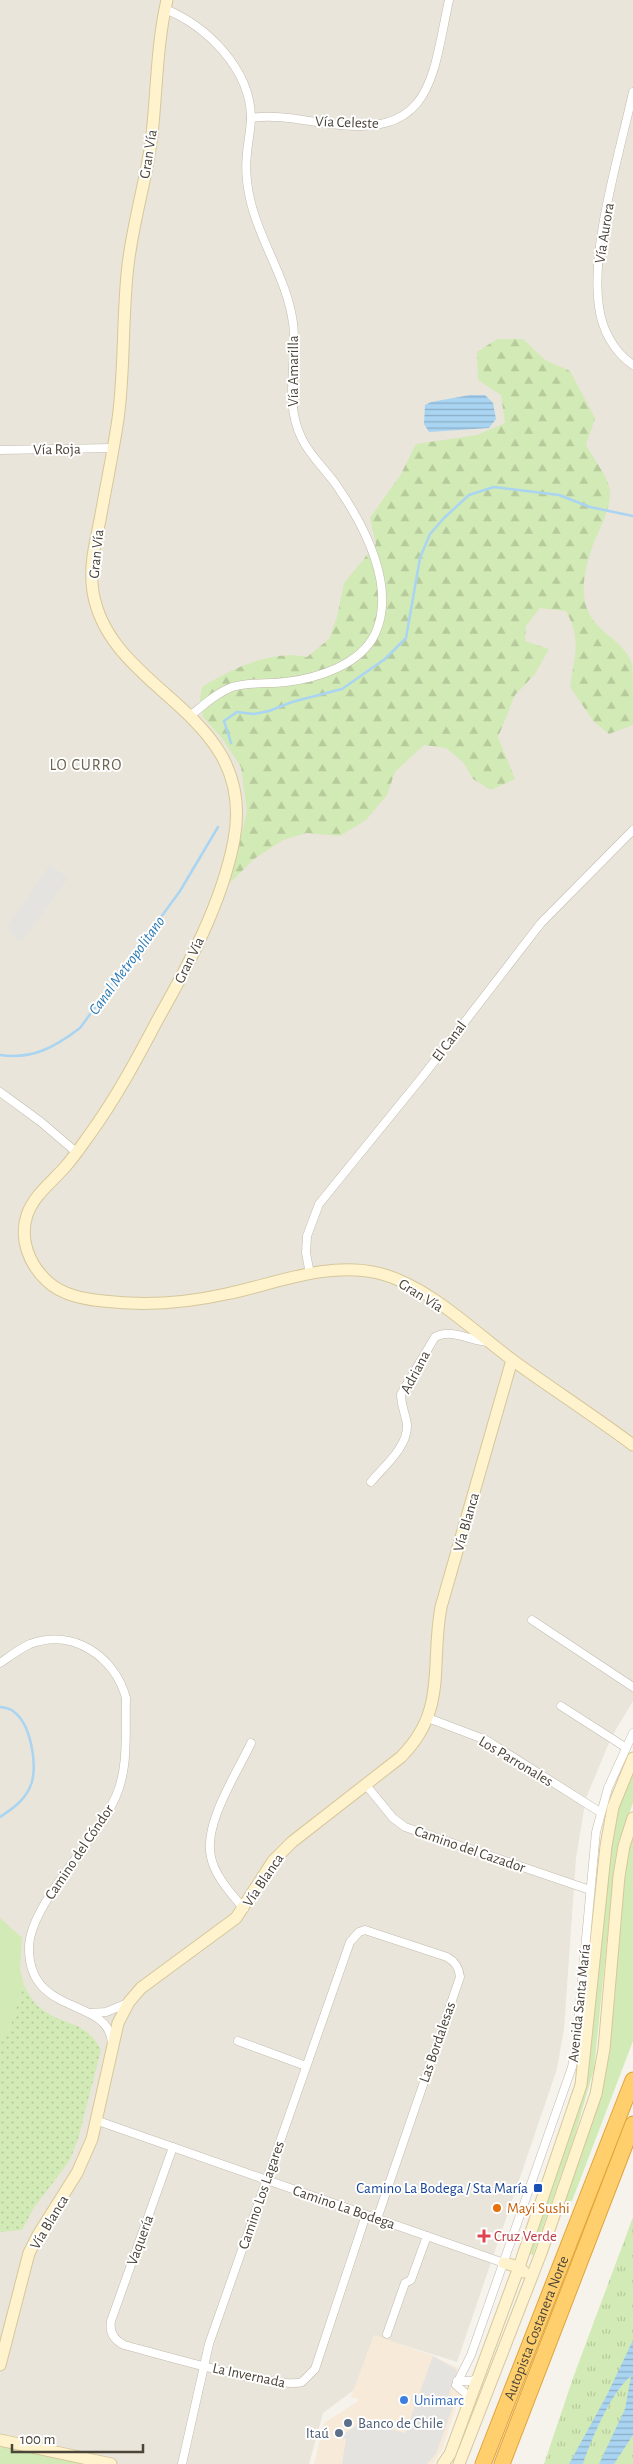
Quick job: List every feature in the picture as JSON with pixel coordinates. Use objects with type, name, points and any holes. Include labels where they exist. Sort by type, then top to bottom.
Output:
[{"type":"highway","name":"Autopista Costanera Norte","points":[[483,2464],[633,2080]]},
{"type":"highway","name":"Autopista Costanera Norte","points":[[502,2464],[633,2124]]},
{"type":"highway","points":[[604,2199],[633,2150]]},
{"type":"main road","name":"Gran Vía","points":[[166,5],[151,144],[129,254],[122,370],[113,448],[92,562],[92,582],[96,605],[105,627],[118,646],[191,715],[216,745],[231,777],[236,814],[234,842],[213,906],[185,969],[119,1090],[76,1152],[36,1198],[29,1209],[24,1228],[26,1246],[32,1262],[43,1278],[57,1289],[91,1300],[126,1304],[162,1304],[217,1296],[310,1274],[353,1269],[394,1278],[421,1292],[512,1360],[633,1445]]},
{"type":"main road","name":"Vía Blanca","points":[[0,2365],[29,2253],[38,2235],[77,2173],[98,2121],[118,2023],[129,2002],[141,1988],[227,1926],[244,1909],[266,1871],[282,1851],[366,1786],[409,1748],[428,1718],[434,1692],[437,1636],[441,1607],[512,1360]]},
{"type":"main road","name":"Avenida Santa María","points":[[443,2464],[450,2454],[512,2288],[581,2085],[607,1838],[613,1807],[633,1758]]},
{"type":"main road","name":"Avenida Santa María","points":[[459,2464],[524,2296],[600,2079],[618,1876],[633,1818]]},
{"type":"main road","points":[[504,2263],[519,2267],[525,2275],[524,2296]]},
{"type":"main road","points":[[504,2263],[510,2275],[512,2288]]},
{"type":"main road","points":[[467,2464],[472,2428]]},
{"type":"main road","points":[[0,2440],[111,2464]]},
{"type":"street","name":"Vía Celeste","points":[[251,118],[265,116],[335,125],[378,125],[403,117],[422,98],[431,82],[449,0]]},
{"type":"street","name":"Vía Amarilla","points":[[166,5],[196,26],[224,52],[246,91],[251,118],[246,156],[247,180],[256,218],[290,307],[294,339],[291,393],[295,423],[304,443],[341,493],[361,528],[381,578],[382,608],[374,635],[354,658],[339,666],[303,679],[230,688],[216,694],[191,715]]},
{"type":"street","name":"Vía Aurora","points":[[633,92],[606,215],[599,257],[598,299],[601,318],[607,335],[617,350],[633,365]]},
{"type":"street","name":"Vía Roja","points":[[0,450],[113,448]]},
{"type":"street","name":"El Canal","points":[[310,1274],[306,1253],[307,1236],[319,1204],[423,1076],[541,923],[633,830]]},
{"type":"street","points":[[0,1092],[41,1122],[76,1152]]},
{"type":"street","name":"Adriana","points":[[371,1482],[402,1444],[406,1435],[407,1424],[400,1404],[401,1394],[435,1337],[451,1333],[473,1341],[489,1342]]},
{"type":"street","points":[[532,1620],[633,1687]]},
{"type":"street","name":"Camino del Cóndor","points":[[0,1663],[22,1648],[37,1642],[54,1640],[72,1642],[89,1648],[104,1659],[116,1673],[124,1689],[126,1698],[124,1760],[119,1788],[112,1804],[38,1914],[30,1940],[32,1966],[43,1989],[55,1998],[89,2012],[103,2022],[108,2030],[112,2048]]},
{"type":"street","points":[[561,1706],[625,1746]]},
{"type":"street","name":"Los Parronales","points":[[428,1718],[486,1740],[600,1812]]},
{"type":"street","name":"Avenida Santa María","points":[[457,2381],[471,2355],[572,2067],[576,2045],[590,1890],[600,1812],[614,1770],[633,1733]]},
{"type":"street","points":[[244,1909],[215,1870],[209,1846],[214,1820],[251,1743]]},
{"type":"street","name":"Camino del Cazador","points":[[366,1786],[392,1818],[405,1827],[590,1890]]},
{"type":"street","name":"Las Bordalesas","points":[[359,1932],[371,1930],[447,1958],[453,1961],[460,1977],[377,2219]]},
{"type":"street","name":"Camino Los Lagares","points":[[182,2464],[203,2366],[350,1942],[359,1932]]},
{"type":"street","name":"Camino del Cóndor","points":[[89,2012],[106,2012],[129,2002]]},
{"type":"street","points":[[238,2041],[306,2066]]},
{"type":"street","name":"Camino La Bodega","points":[[98,2121],[504,2263]]},
{"type":"street","name":"Vaquería","points":[[112,2334],[111,2322],[173,2147]]},
{"type":"street","name":"La Invernada","points":[[112,2334],[116,2340],[124,2345],[203,2366],[290,2384],[302,2382],[310,2377],[315,2369],[366,2215]]},
{"type":"street","points":[[387,2334],[406,2283],[411,2280],[427,2236]]},
{"type":"street","points":[[470,2397],[456,2385],[457,2381],[472,2381],[478,2377]]},
{"type":"shaded area","points":[[0,0],[633,0],[633,1701],[611,1738],[586,1798],[576,1858],[564,2029],[557,2069],[457,2362],[374,2336],[354,2390],[323,2413],[309,2464],[0,2464]]},
{"type":"shaded area","points":[[50,865],[68,878],[22,942],[14,936],[7,926]]},
{"type":"shaded area","points":[[374,2335],[433,2356],[467,2372],[443,2448],[433,2464],[314,2464],[324,2423],[357,2402],[358,2399],[351,2397]]},
{"type":"shaded area","points":[[433,2356],[457,2370],[449,2395],[456,2398],[436,2454],[427,2464],[342,2464],[346,2439],[341,2438],[342,2435],[362,2422],[405,2433]]},
{"type":"green space","points":[[497,339],[523,339],[545,360],[570,371],[595,418],[586,445],[607,480],[610,498],[606,515],[594,541],[587,564],[584,595],[591,617],[621,647],[632,664],[633,725],[609,734],[594,722],[570,687],[576,648],[571,621],[566,611],[540,608],[526,626],[525,641],[549,649],[535,674],[515,695],[498,737],[515,779],[491,790],[473,779],[463,762],[446,748],[424,745],[395,772],[387,795],[366,820],[340,836],[307,833],[283,840],[254,859],[230,883],[247,811],[241,767],[221,737],[203,717],[200,699],[202,687],[239,667],[266,658],[294,655],[307,657],[329,639],[337,617],[344,583],[376,544],[370,518],[401,474],[416,444],[477,435],[505,423],[501,395],[478,380],[477,352]]},
{"type":"green space","points":[[633,1768],[633,1803],[619,1841],[615,1861],[594,2069],[574,2138],[533,2255],[529,2254],[586,2087],[606,1872],[613,1822]]},
{"type":"green space","points":[[633,1833],[633,2041],[572,2201],[565,2201],[595,2113],[626,1858]]},
{"type":"green space","points":[[0,1918],[22,1938],[20,1969],[24,1985],[9,2030],[0,2044]]},
{"type":"green space","points":[[24,1985],[40,2008],[57,2018],[81,2028],[95,2040],[101,2050],[78,2139],[70,2160],[33,2209],[22,2230],[0,2232],[0,2044],[9,2030]]},
{"type":"green space","points":[[633,2217],[633,2464],[544,2464],[573,2378]]},
{"type":"green space","points":[[0,2446],[83,2464],[0,2464]]},
{"type":"water","points":[[470,395],[485,395],[493,403],[496,419],[489,428],[429,432],[424,424],[425,405],[431,402]]},
{"type":"water","points":[[633,2340],[633,2435],[614,2464],[599,2464],[625,2409],[631,2376],[610,2404],[591,2442],[583,2464],[569,2464],[607,2395]]},
{"type":"waterway","name":"Canal Metropolitano","points":[[231,743],[224,721],[237,712],[254,714],[269,711],[292,702],[342,689],[385,659],[406,638],[420,558],[430,534],[469,495],[494,487],[559,495],[590,507],[633,516]]},
{"type":"waterway","name":"Canal Metropolitano","points":[[0,1055],[22,1056],[33,1054],[52,1046],[80,1028],[180,891],[218,827]]},
{"type":"waterway","name":"Canal Metropolitano","points":[[0,1707],[13,1711],[25,1726],[32,1747],[34,1769],[30,1787],[21,1801],[0,1817]]},
{"type":"place","name":"Camino La Bodega / Sta María","points":[[538,2188]]},
{"type":"place","name":"Mayi Sushi","points":[[497,2208]]},
{"type":"place","name":"Cruz Verde","points":[[484,2236]]},
{"type":"place","name":"Unimarc","points":[[404,2400]]},
{"type":"place","name":"Banco de Chile","points":[[348,2423]]},
{"type":"place","name":"Itaú","points":[[339,2433]]},
{"type":"district","name":"LO CURRO","points":[[86,764]]}]
